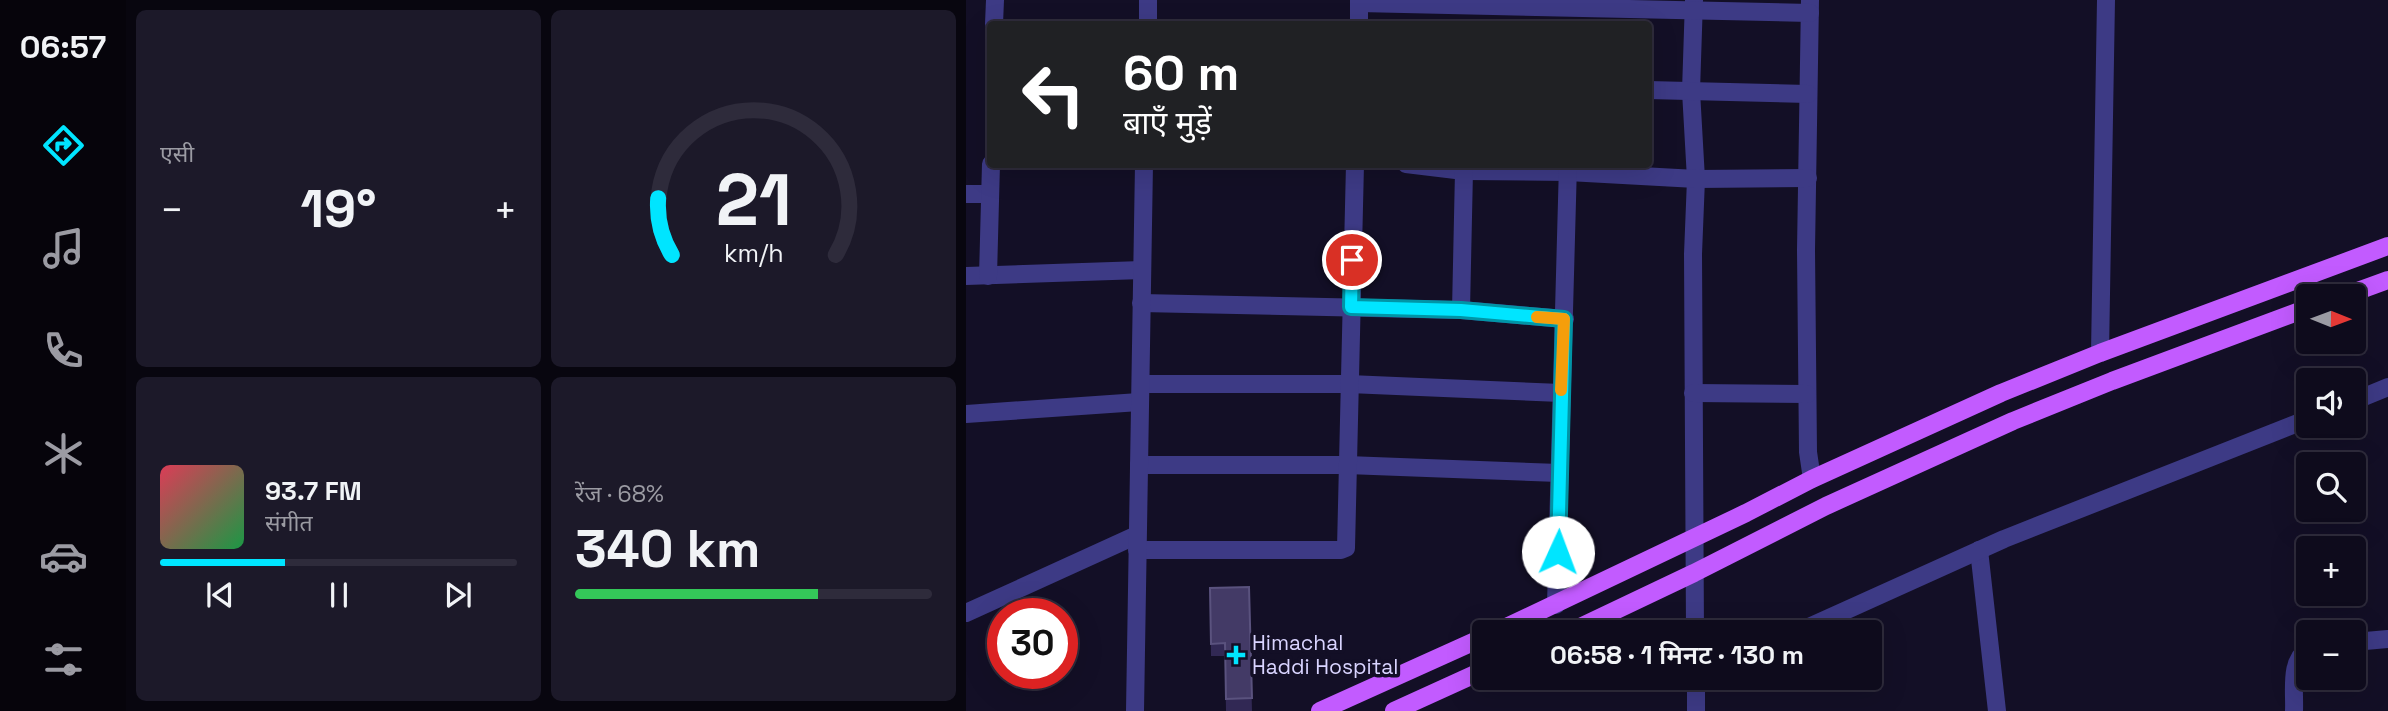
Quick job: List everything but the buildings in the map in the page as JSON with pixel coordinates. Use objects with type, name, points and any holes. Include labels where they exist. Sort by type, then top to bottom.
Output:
[{"type":"main road","points":[[1523,620],[1812,479],[2000,393],[2388,246]]},
{"type":"main road","points":[[2366,288],[2388,280]]},
{"type":"main road","points":[[1595,620],[1826,506],[2013,421],[2112,381],[2296,313]]},
{"type":"main road","points":[[1320,711],[1472,642]]},
{"type":"main road","points":[[1394,711],[1472,675]]},
{"type":"street","points":[[994,21],[995,0]]},
{"type":"street","points":[[1148,0],[1148,21]]},
{"type":"street","points":[[2100,353],[2106,0]]},
{"type":"street","points":[[1359,21],[1359,1],[1570,11],[1694,5],[1810,6],[1806,250],[1808,452],[1812,479]]},
{"type":"street","points":[[1694,5],[1691,91],[1696,179],[1693,254],[1695,620]]},
{"type":"street","points":[[1652,90],[1808,94]]},
{"type":"street","points":[[988,276],[991,168]]},
{"type":"street","points":[[1135,711],[1144,168]]},
{"type":"street","points":[[966,613],[1137,543],[1341,551],[1347,545],[1354,168]]},
{"type":"street","points":[[1439,168],[1464,171],[1568,168],[1696,179],[1808,178]]},
{"type":"street","points":[[1556,605],[1568,168]]},
{"type":"street","points":[[1461,310],[1464,171]]},
{"type":"street","points":[[966,194],[990,194]]},
{"type":"street","points":[[966,276],[1142,270]]},
{"type":"street","points":[[1141,303],[1461,310],[1564,319]]},
{"type":"street","points":[[966,414],[1140,393],[1349,384],[1561,393]]},
{"type":"street","points":[[2366,396],[2388,387]]},
{"type":"street","points":[[1693,393],[1807,394]]},
{"type":"street","points":[[1824,620],[1979,550],[2296,424]]},
{"type":"street","points":[[1139,465],[1347,465],[1559,473]]},
{"type":"street","points":[[1979,550],[1997,711]]},
{"type":"street","points":[[2366,641],[2388,639]]},
{"type":"street","points":[[2294,711],[2296,663]]},
{"type":"street","points":[[1696,711],[1697,690]]},
{"type":"slow traffic","points":[[1537,317],[1564,319],[1561,390]]},
{"type":"place","name":"Himachal Haddi Hospital","points":[[1236,655]]},
{"type":"route","points":[[1352,260],[1351,307],[1461,310],[1564,319],[1558,552]]}]
